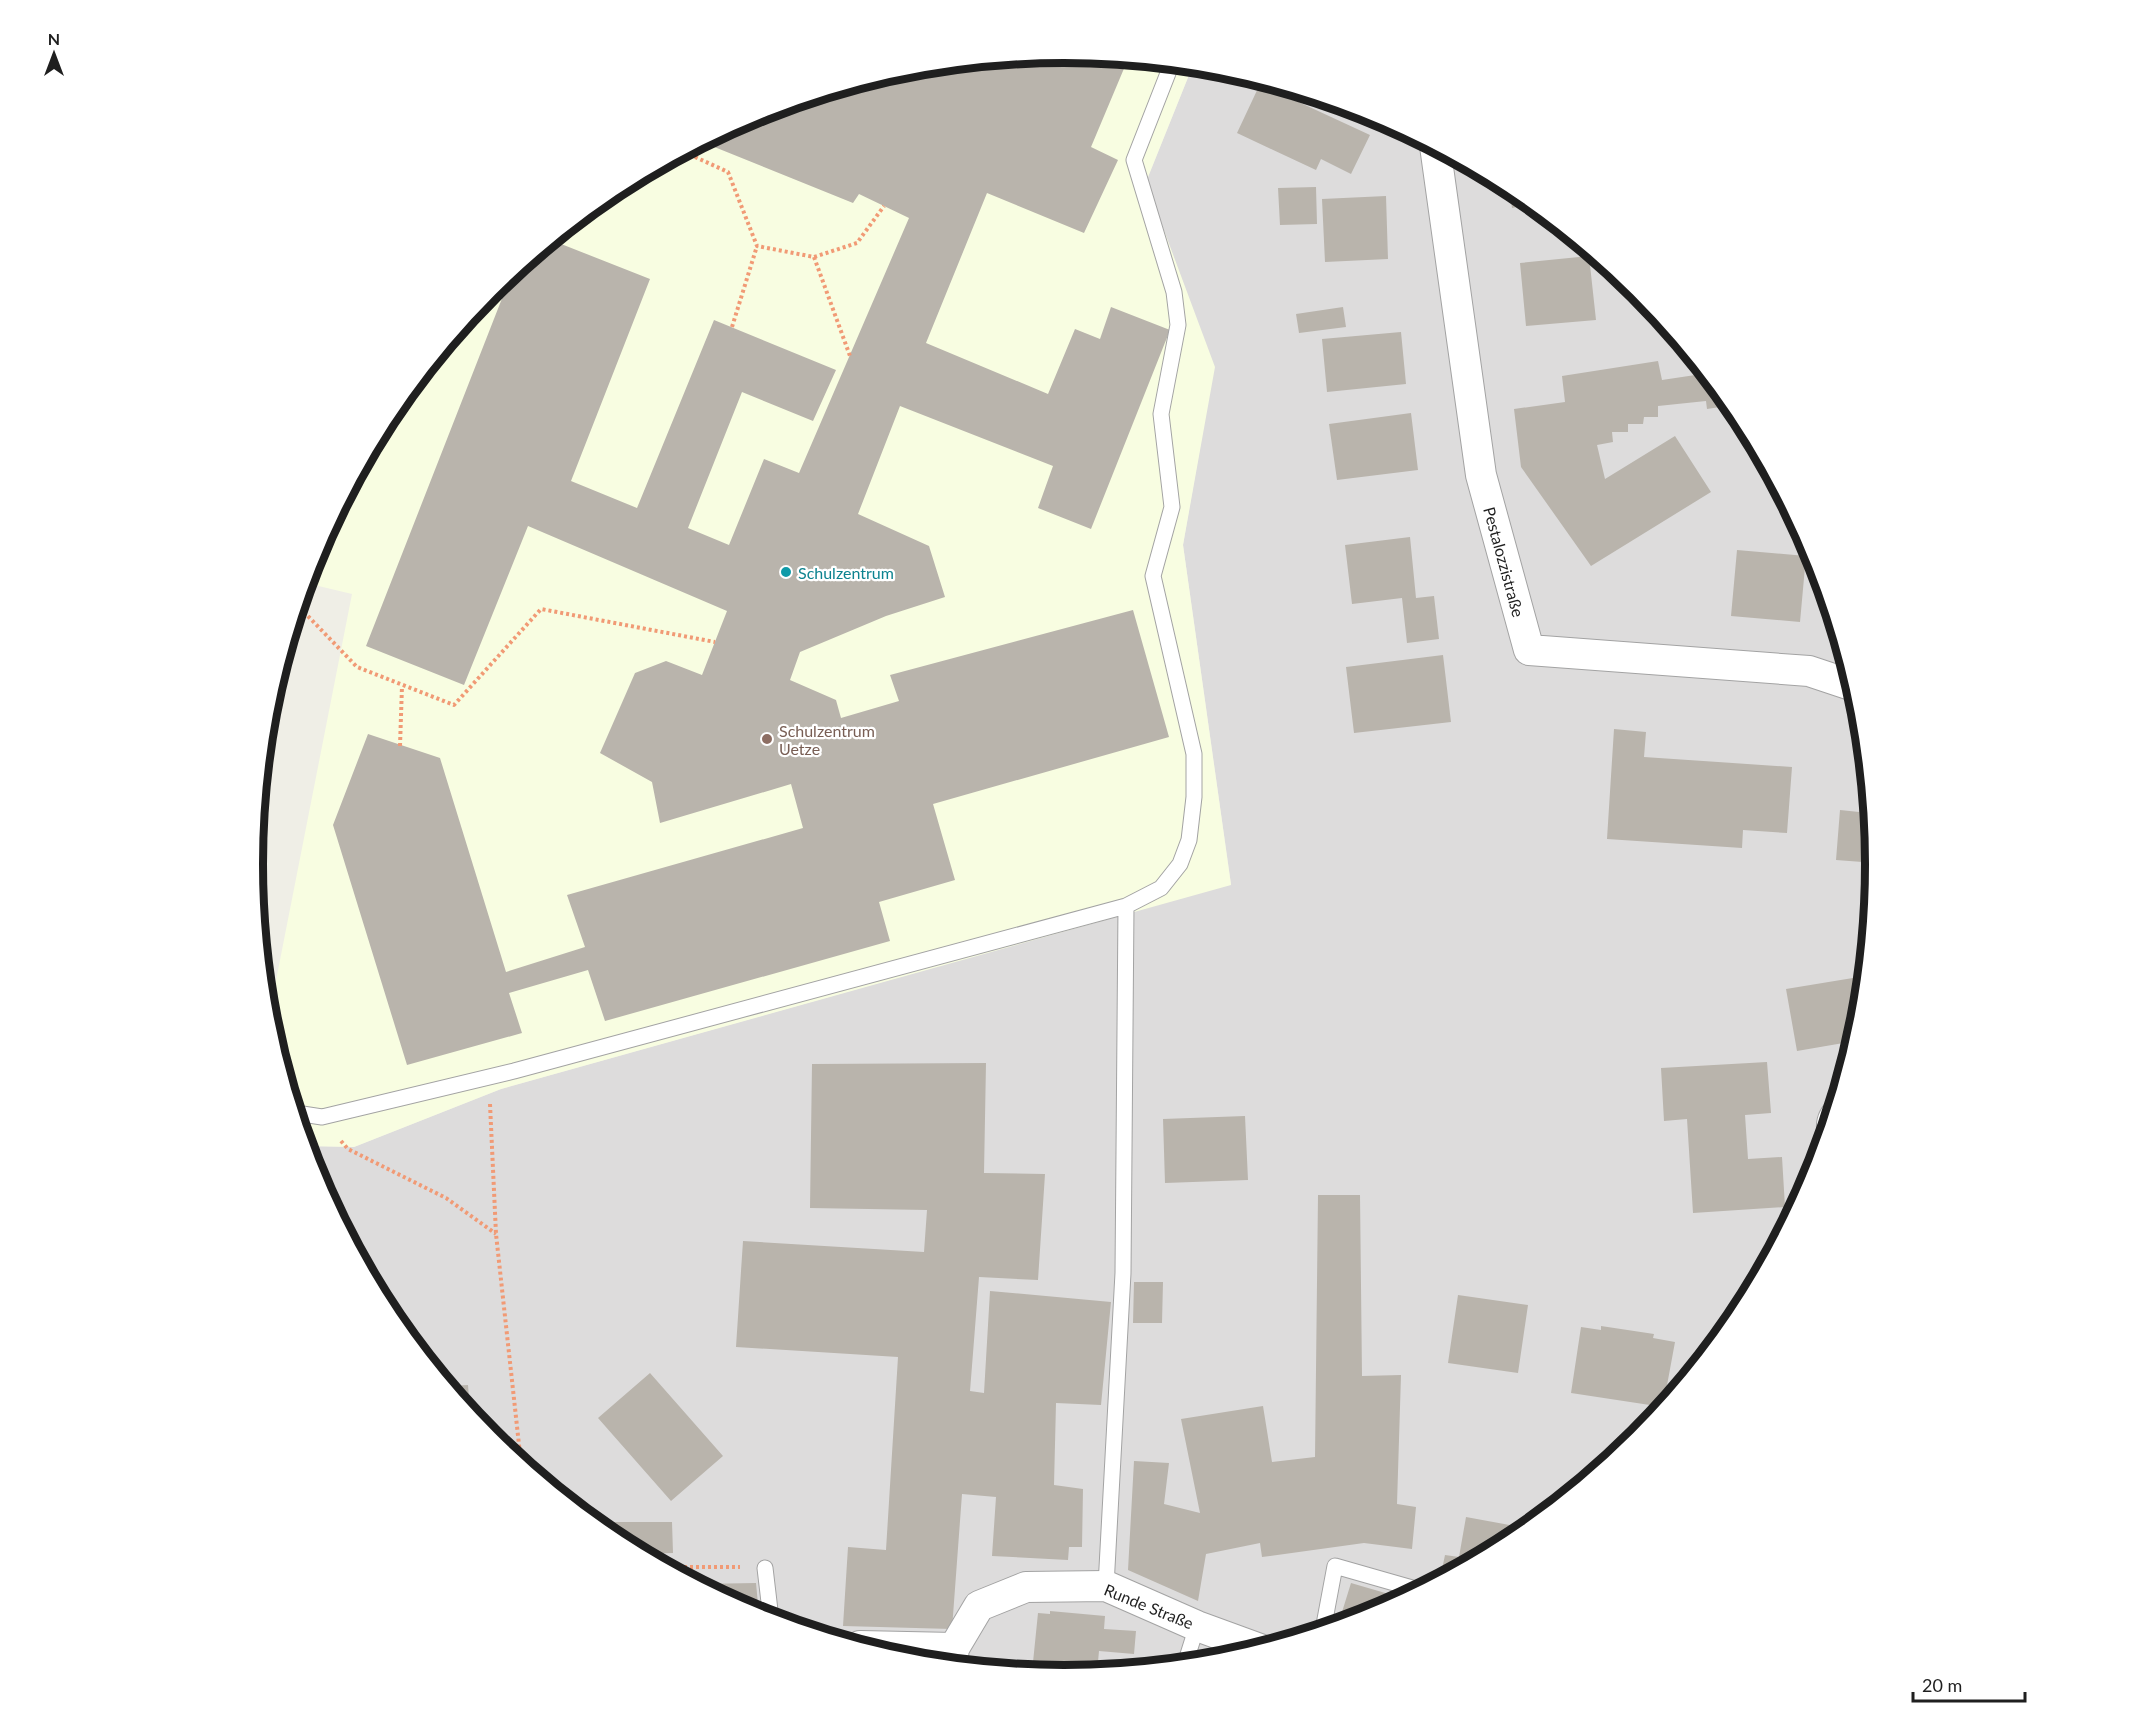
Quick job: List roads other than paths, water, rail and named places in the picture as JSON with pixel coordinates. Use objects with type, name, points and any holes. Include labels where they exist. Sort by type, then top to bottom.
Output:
[{"type":"street","name":"Pestalozzistraße","points":[[1436,155],[1481,475],[1529,650],[1809,671],[1844,683]]},
{"type":"street","name":"Runde Straße","points":[[953,1656],[979,1606],[1026,1587],[1106,1586],[1197,1626],[1246,1644]]},
{"type":"street","points":[[933,1654],[953,1656]]},
{"type":"lane","points":[[304,1114],[322,1117],[488,1076],[1125,906],[1161,888],[1180,864],[1189,840],[1194,797],[1194,754],[1153,576],[1172,507],[1161,414],[1178,325],[1174,292],[1134,160],[1169,70]]},
{"type":"lane","points":[[1106,1586],[1123,1273],[1125,906]]},
{"type":"lane","points":[[1325,1621],[1335,1566],[1408,1587]]},
{"type":"lane","points":[[765,1568],[770,1608]]},
{"type":"lane","points":[[1188,1655],[1197,1626]]},
{"type":"place","name":"Schulzentrum","points":[[786,572]]},
{"type":"place","name":"Schulzentrum Uetze","points":[[767,739]]}]
